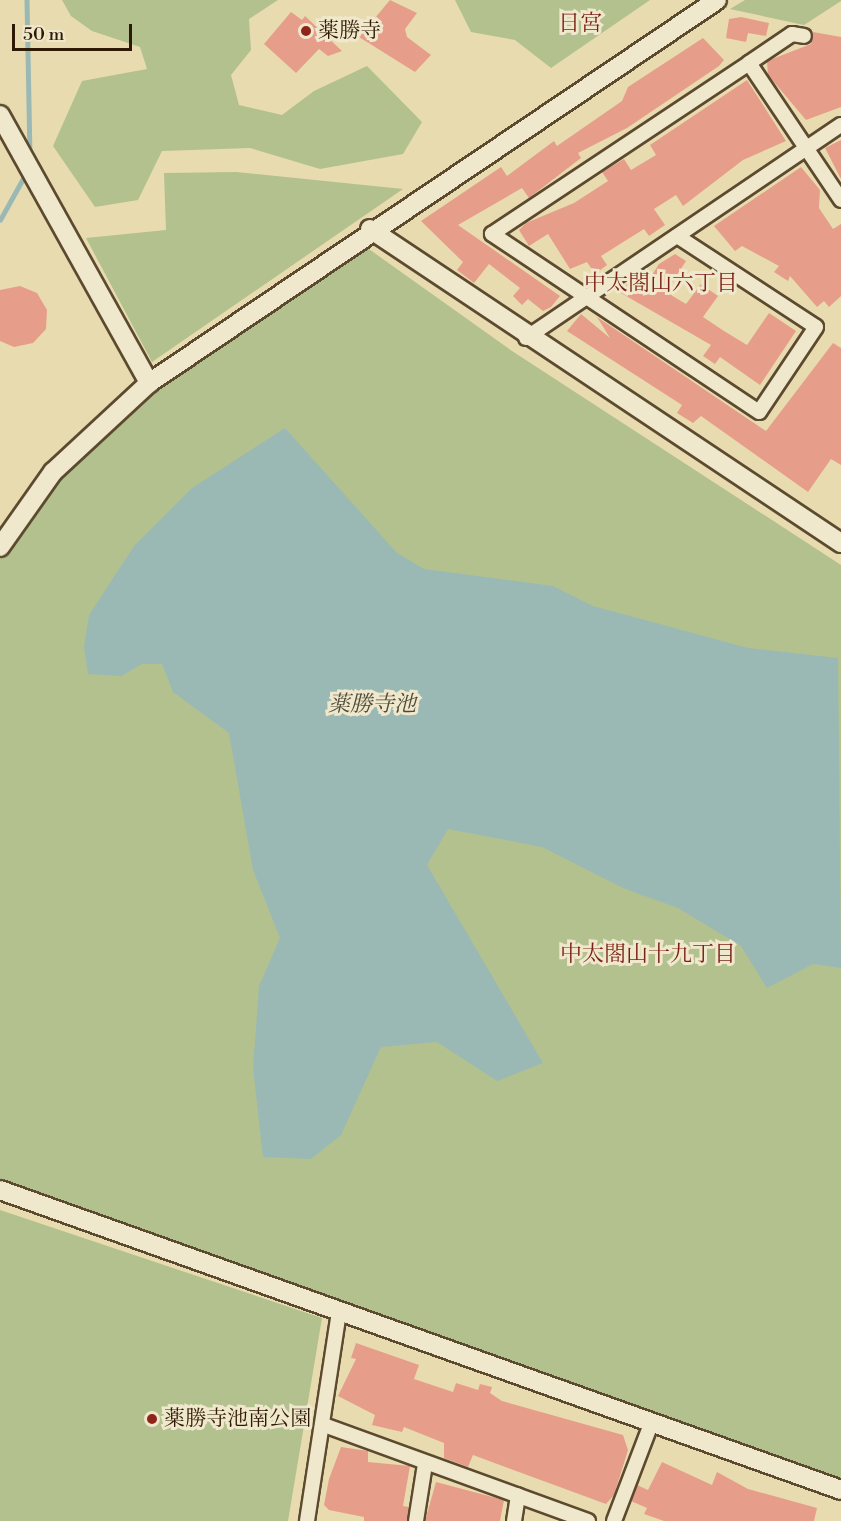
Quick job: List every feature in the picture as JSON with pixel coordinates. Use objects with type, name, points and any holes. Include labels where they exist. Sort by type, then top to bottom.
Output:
[{"type":"street","points":[[0,547],[53,472],[148,383],[370,229],[717,0]]},
{"type":"street","points":[[677,236],[816,327],[759,412],[492,234],[792,34],[804,36]]},
{"type":"street","points":[[749,63],[841,200]]},
{"type":"street","points":[[0,115],[148,383]]},
{"type":"street","points":[[526,338],[804,147],[841,125]]},
{"type":"street","points":[[370,229],[526,338],[841,543]]},
{"type":"street","points":[[0,1190],[339,1313],[841,1490]]},
{"type":"street","points":[[307,1521],[324,1425],[339,1313]]},
{"type":"street","points":[[614,1521],[651,1424]]},
{"type":"street","points":[[324,1425],[425,1464],[588,1521]]},
{"type":"street","points":[[416,1521],[425,1464]]},
{"type":"street","points":[[514,1521],[518,1495]]},
{"type":"green space","points":[[62,0],[278,0],[249,19],[251,50],[231,75],[239,105],[282,115],[314,91],[367,66],[422,122],[403,154],[320,169],[250,148],[162,151],[138,200],[95,207],[53,146],[82,81],[147,69],[140,47],[92,31],[71,16]]},
{"type":"green space","points":[[455,0],[650,0],[551,68],[515,40],[471,32]]},
{"type":"green space","points":[[745,0],[841,1],[804,25],[730,9]]},
{"type":"green space","points":[[236,172],[403,189],[152,362],[86,238],[166,230],[164,173]]},
{"type":"green space","points":[[366,247],[512,351],[841,565],[841,1493],[0,1191],[0,557],[55,481],[147,394]]},
{"type":"green space","name":"薬勝寺池南公園","points":[[0,1210],[322,1318],[288,1521],[0,1521]]},
{"type":"water","name":"薬勝寺池","points":[[285,428],[397,553],[424,569],[553,586],[593,606],[748,648],[838,658],[841,968],[813,964],[767,988],[741,946],[678,908],[623,888],[542,847],[448,829],[427,865],[543,1063],[497,1081],[437,1042],[381,1047],[341,1135],[311,1159],[263,1157],[253,1068],[259,986],[280,938],[253,870],[229,733],[173,692],[162,664],[142,664],[121,676],[88,674],[84,647],[89,615],[134,546],[192,488]]},
{"type":"building","points":[[390,0],[417,13],[405,29],[407,37],[431,55],[415,72],[359,37]]},
{"type":"building","points":[[291,12],[302,20],[305,16],[342,51],[328,56],[319,49],[296,73],[264,44]]},
{"type":"building","points":[[741,17],[769,23],[766,36],[748,33],[746,42],[726,38],[729,19]]},
{"type":"building","points":[[813,32],[841,37],[841,107],[806,120],[768,75],[767,61],[811,44]]},
{"type":"building","points":[[703,38],[724,60],[719,66],[627,128],[578,153],[581,158],[529,198],[522,188],[458,225],[560,296],[551,307],[543,311],[528,299],[522,305],[513,296],[520,288],[489,264],[474,283],[457,270],[463,262],[421,221],[501,167],[507,176],[554,141],[557,146],[622,101],[628,87]]},
{"type":"building","points":[[747,80],[786,141],[743,160],[683,206],[676,195],[654,209],[665,225],[649,236],[644,229],[601,256],[607,265],[595,274],[587,262],[570,269],[548,234],[529,246],[519,230],[526,223],[574,203],[608,181],[602,172],[624,159],[631,170],[656,155],[650,145]]},
{"type":"building","points":[[841,140],[841,179],[825,148]]},
{"type":"building","points":[[801,167],[820,190],[819,208],[833,229],[841,224],[841,296],[829,307],[824,301],[817,307],[790,276],[788,281],[774,272],[779,266],[742,246],[735,251],[714,226]]},
{"type":"building","points":[[675,254],[686,261],[666,292],[686,304],[701,284],[718,296],[703,317],[724,331],[747,345],[769,313],[796,331],[760,385],[720,357],[715,364],[703,356],[711,345],[621,293],[628,283],[645,286],[659,264]]},
{"type":"building","points":[[20,286],[37,293],[47,310],[46,329],[33,343],[14,347],[0,341],[0,290]]},
{"type":"building","points":[[581,314],[610,338],[597,317],[766,431],[833,343],[841,348],[841,465],[831,459],[808,492],[701,416],[693,423],[677,413],[682,405],[567,331]]},
{"type":"building","points":[[356,1343],[419,1365],[414,1379],[453,1392],[456,1383],[478,1390],[480,1384],[492,1387],[490,1393],[502,1401],[623,1435],[628,1450],[614,1495],[606,1504],[473,1455],[468,1467],[444,1458],[444,1443],[404,1427],[402,1432],[372,1425],[375,1415],[338,1396],[356,1359],[351,1358]]},
{"type":"building","points":[[341,1447],[368,1451],[368,1462],[410,1466],[403,1506],[409,1507],[407,1521],[364,1521],[364,1517],[329,1510],[324,1505],[329,1479]]},
{"type":"building","points":[[662,1462],[712,1485],[717,1472],[748,1489],[817,1508],[814,1521],[664,1521],[644,1514],[647,1508],[631,1501],[637,1485],[648,1490]]},
{"type":"building","points":[[436,1482],[504,1500],[500,1521],[425,1521]]},
{"type":"waterway","points":[[27,0],[30,156]]},
{"type":"waterway","points":[[0,220],[26,173]]},
{"type":"place","name":"薬勝寺","points":[[306,31]]},
{"type":"place","name":"薬勝寺池南公園","points":[[152,1419]]},
{"type":"district","name":"日宮","points":[[580,24]]},
{"type":"district","name":"中太閤山六丁目","points":[[661,284]]},
{"type":"district","name":"中太閤山十九丁目","points":[[648,955]]}]
